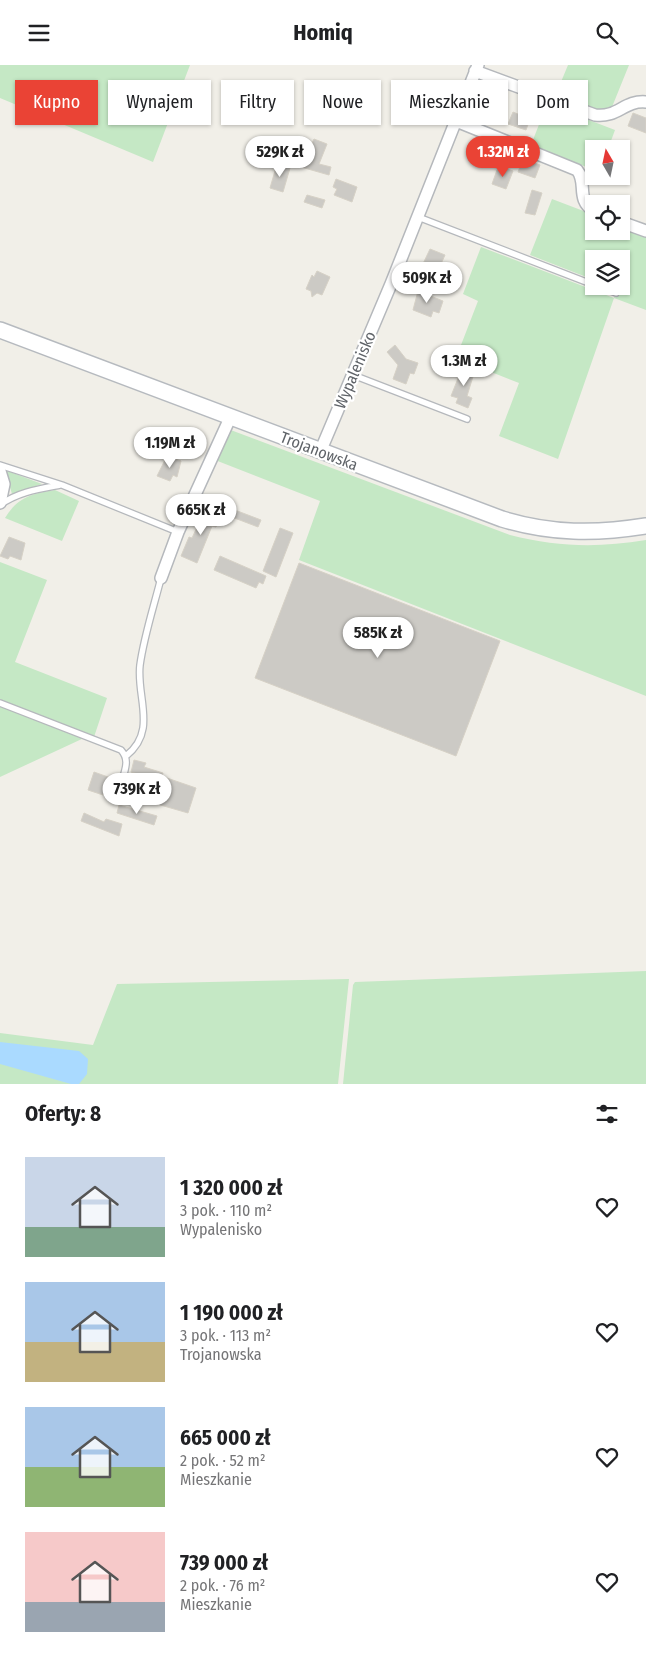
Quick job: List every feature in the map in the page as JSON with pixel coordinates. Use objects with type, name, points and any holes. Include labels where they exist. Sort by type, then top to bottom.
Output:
[{"type":"street","points":[[477,68],[595,115],[606,117],[630,104],[646,101]]},
{"type":"street","name":"Wypalenisko","points":[[472,80],[477,68]]},
{"type":"street","name":"Wypalenisko","points":[[320,452],[454,125]]},
{"type":"street","points":[[466,125],[577,170],[580,174],[582,196],[585,202]]},
{"type":"street","points":[[630,225],[646,231]]},
{"type":"street","name":"Trojanowska","points":[[0,330],[502,519],[532,528],[584,533],[646,526]]},
{"type":"street","points":[[161,578],[178,532],[230,418]]},
{"type":"street","points":[[0,471],[4,484],[0,504]]},
{"type":"lane","points":[[418,217],[585,282]]},
{"type":"lane","points":[[353,375],[467,419]]},
{"type":"lane","points":[[0,465],[62,485],[178,532]]},
{"type":"lane","points":[[0,504],[12,497],[30,491],[62,485]]},
{"type":"lane","points":[[126,756],[134,749],[144,721],[145,712],[140,666],[161,578]]},
{"type":"lane","points":[[0,703],[121,750],[126,756],[126,767],[122,781]]},
{"type":"green space","points":[[0,65],[190,65],[184,80],[108,80],[108,125],[167,125],[153,162],[65,125],[98,125],[98,80],[15,80],[15,104],[0,98]]},
{"type":"green space","points":[[568,65],[629,65],[612,107],[602,112],[588,107],[588,80],[562,80]]},
{"type":"green space","points":[[588,120],[615,130],[611,140],[585,140],[585,166],[531,145],[539,125],[588,125]]},
{"type":"green space","points":[[552,199],[585,212],[585,240],[630,240],[630,229],[646,235],[646,310],[614,298],[615,295],[630,295],[630,250],[585,250],[585,276],[530,255]]},
{"type":"green space","points":[[481,247],[585,287],[585,295],[606,295],[614,298],[558,459],[499,436],[519,383],[456,358],[478,301],[463,294]]},
{"type":"green space","points":[[228,429],[510,535],[545,542],[578,545],[628,543],[646,540],[646,696],[299,560],[320,501],[215,460]]},
{"type":"green space","points":[[5,470],[42,484],[12,494]]},
{"type":"green space","points":[[55,490],[79,501],[62,541],[5,518],[20,501],[32,495]]},
{"type":"green space","points":[[0,562],[47,580],[15,662],[107,698],[94,737],[0,700]]},
{"type":"green space","points":[[0,706],[84,738],[0,777]]},
{"type":"green space","points":[[646,971],[646,1084],[343,1084],[353,985],[355,982]]},
{"type":"green space","points":[[349,979],[338,1084],[0,1084],[0,1033],[93,1045],[117,984]]},
{"type":"water","points":[[0,1042],[79,1051],[88,1059],[87,1074],[79,1084],[71,1084],[0,1064]]},
{"type":"building","points":[[513,112],[518,114],[518,125],[528,125],[526,130],[508,124]]},
{"type":"building","points":[[633,113],[646,118],[646,133],[628,126]]},
{"type":"building","points":[[314,139],[327,144],[319,164],[331,167],[329,175],[301,167]]},
{"type":"building","points":[[523,159],[540,165],[535,178],[518,172]]},
{"type":"building","points":[[277,164],[290,168],[283,192],[270,188]]},
{"type":"building","points":[[503,168],[513,171],[506,189],[492,184],[497,170],[502,171]]},
{"type":"building","points":[[336,179],[357,187],[352,202],[334,195],[337,189],[333,187]]},
{"type":"building","points":[[532,190],[542,193],[535,215],[525,213]]},
{"type":"building","points":[[307,195],[325,200],[322,208],[304,202]]},
{"type":"building","points":[[430,249],[445,255],[441,264],[438,263],[434,273],[421,268]]},
{"type":"building","points":[[317,271],[330,277],[322,295],[317,293],[312,297],[311,291],[306,289],[312,275],[314,277]]},
{"type":"building","points":[[418,291],[443,301],[439,313],[433,311],[431,317],[413,310]]},
{"type":"building","points":[[395,345],[406,359],[418,363],[414,374],[410,373],[406,384],[393,379],[398,365],[387,352]]},
{"type":"building","points":[[463,366],[475,370],[467,396],[472,398],[468,408],[456,403],[458,398],[451,396]]},
{"type":"building","points":[[167,456],[181,461],[177,477],[173,475],[170,481],[157,476]]},
{"type":"building","points":[[227,507],[261,520],[258,527],[224,514]]},
{"type":"building","points":[[206,508],[221,514],[216,527],[212,526],[197,563],[181,556],[189,537],[192,538]]},
{"type":"building","points":[[280,528],[293,533],[276,577],[263,571]]},
{"type":"building","points":[[9,537],[25,543],[21,560],[10,556],[8,559],[0,556]]},
{"type":"building","points":[[220,556],[266,576],[263,584],[259,582],[256,588],[214,570]]},
{"type":"building","points":[[299,563],[500,641],[456,756],[255,678]]},
{"type":"building","points":[[134,760],[146,763],[144,767],[163,773],[161,780],[131,772]]},
{"type":"building","points":[[94,772],[108,777],[103,795],[88,790]]},
{"type":"building","points":[[164,777],[196,788],[188,813],[157,804]]},
{"type":"building","points":[[119,805],[157,816],[154,825],[117,813]]},
{"type":"building","points":[[84,813],[104,822],[106,819],[122,824],[119,836],[81,821]]}]
